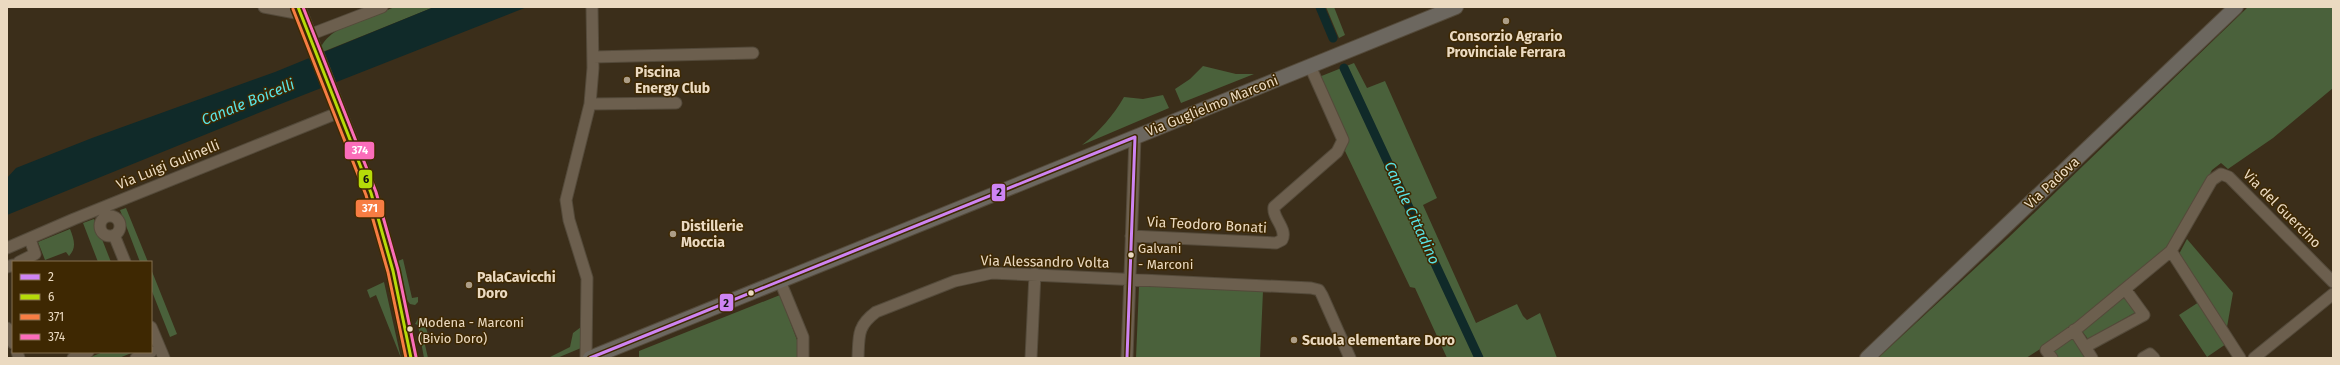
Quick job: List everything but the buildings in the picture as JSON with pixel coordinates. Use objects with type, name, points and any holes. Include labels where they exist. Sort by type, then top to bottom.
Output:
[{"type":"main road","name":"Via Guglielmo Marconi","points":[[590,358],[1456,7]]},
{"type":"main road","name":"Via Padova","points":[[1866,358],[2236,7]]},
{"type":"main road","points":[[300,11],[365,176],[389,257],[411,358]]},
{"type":"street","points":[[264,7],[300,11]]},
{"type":"street","points":[[309,35],[382,7]]},
{"type":"street","points":[[586,358],[586,278],[569,220],[566,200],[590,104],[593,58],[592,7]]},
{"type":"street","points":[[593,58],[753,53]]},
{"type":"street","name":"Via Teodoro Bonati","points":[[1131,236],[1276,243],[1282,240],[1284,234],[1275,214],[1274,207],[1338,152],[1343,140],[1310,66]]},
{"type":"street","points":[[590,104],[676,103]]},
{"type":"street","name":"Via Luigi Gulinelli","points":[[7,248],[74,219],[340,112]]},
{"type":"street","points":[[1127,358],[1135,137]]},
{"type":"street","name":"Via del Guercino","points":[[2171,251],[2209,185],[2219,175],[2229,177],[2333,282]]},
{"type":"street","points":[[114,235],[125,261]]},
{"type":"street","points":[[21,261],[35,254],[30,239]]},
{"type":"street","points":[[2049,354],[2074,330],[2171,251],[2240,358]]},
{"type":"street","name":"Via Alessandro Volta","points":[[858,358],[860,328],[868,318],[883,308],[973,276],[992,273],[1130,278],[1311,288],[1318,290],[1322,295],[1350,358]]},
{"type":"street","points":[[1031,358],[1035,274]]},
{"type":"street","points":[[780,281],[803,337],[803,358]]},
{"type":"street","points":[[2085,347],[2144,316],[2125,289]]},
{"type":"street","points":[[2254,358],[2333,294]]},
{"type":"street","points":[[7,328],[12,340]]},
{"type":"street","points":[[2074,330],[2092,358]]},
{"type":"street","points":[[136,358],[156,353],[152,332]]},
{"type":"street","points":[[73,358],[86,353]]},
{"type":"street","points":[[2143,358],[2150,354],[2154,358]]},
{"type":"green space","points":[[395,7],[434,7],[320,53],[323,44],[329,36],[363,18]]},
{"type":"green space","points":[[1326,7],[1334,7],[1345,35],[1339,38]]},
{"type":"green space","points":[[2248,7],[2333,7],[2333,88],[2273,138],[2228,169],[2221,163],[2212,170],[2171,249],[2073,328],[2026,358],[1878,358],[2008,238]]},
{"type":"green space","points":[[1354,63],[1367,88],[1385,81],[1437,198],[1423,205],[1476,323],[1517,304],[1523,316],[1527,320],[1540,313],[1557,358],[1447,358],[1415,288],[1410,287],[1345,151],[1348,136],[1319,77]]},
{"type":"green space","points":[[1203,66],[1236,74],[1254,74],[1181,103],[1175,89],[1190,79]]},
{"type":"green space","points":[[1163,95],[1169,108],[1082,145],[1105,123],[1124,97],[1143,99]]},
{"type":"green space","points":[[126,208],[148,261],[140,261],[120,210]]},
{"type":"green space","points":[[94,219],[111,261],[98,261],[83,223]]},
{"type":"green space","points":[[70,229],[74,243],[72,253],[69,256],[66,252],[45,260],[38,242]]},
{"type":"green space","points":[[2187,239],[2233,293],[2227,327],[2178,256]]},
{"type":"green space","points":[[403,259],[412,298],[418,297],[418,302],[415,305],[410,304],[407,300],[398,261]]},
{"type":"green space","points":[[152,272],[177,334],[170,337],[152,292]]},
{"type":"green space","points":[[384,282],[401,358],[376,295],[370,298],[367,290]]},
{"type":"green space","points":[[1139,286],[1263,291],[1260,358],[1136,358]]},
{"type":"green space","points":[[780,295],[797,340],[798,358],[639,358],[639,351]]},
{"type":"green space","points":[[2125,296],[2136,312],[2088,339],[2082,331]]},
{"type":"green space","points":[[2199,302],[2226,344],[2207,357],[2179,315]]},
{"type":"green space","points":[[418,319],[424,322],[428,334],[423,336],[428,358],[424,358],[418,325],[415,324]]},
{"type":"green space","points":[[581,327],[581,348],[557,358],[548,358],[570,347],[573,333]]},
{"type":"green space","points":[[2073,334],[2088,358],[2058,358],[2052,350]]},
{"type":"green space","points":[[100,353],[132,353],[119,358],[88,358]]},
{"type":"water","name":"Canale Boicelli","points":[[434,7],[527,7],[278,105],[7,215],[7,178],[16,168],[92,138],[275,72]]},
{"type":"waterway","points":[[1320,7],[1333,38]]},
{"type":"waterway","name":"Canale Cittadino","points":[[1344,68],[1479,358]]},
{"type":"transit line","name":"6","points":[[298,7],[371,193],[393,271],[411,358]]},
{"type":"transit line","name":"374","points":[[303,7],[376,192],[398,270],[416,357]]},
{"type":"transit line","name":"371","points":[[293,9],[366,195],[388,272],[406,358]]},
{"type":"transit line","name":"2","points":[[590,358],[1135,137]]},
{"type":"transit line","name":"2","points":[[1127,358],[1135,137]]},
{"type":"place","name":"Consorzio Agrario Provinciale Ferrara","points":[[1506,21]]},
{"type":"place","name":"Piscina Energy Club","points":[[627,80]]},
{"type":"place","name":"Distillerie Moccia","points":[[673,234]]},
{"type":"place","name":"Galvani - Marconi","points":[[1131,255]]},
{"type":"place","name":"PalaCavicchi Doro","points":[[469,285]]},
{"type":"place","name":"Modena - Marconi (Bivio Doro)","points":[[410,329]]},
{"type":"place","name":"Scuola elementare Doro","points":[[1294,340]]}]
